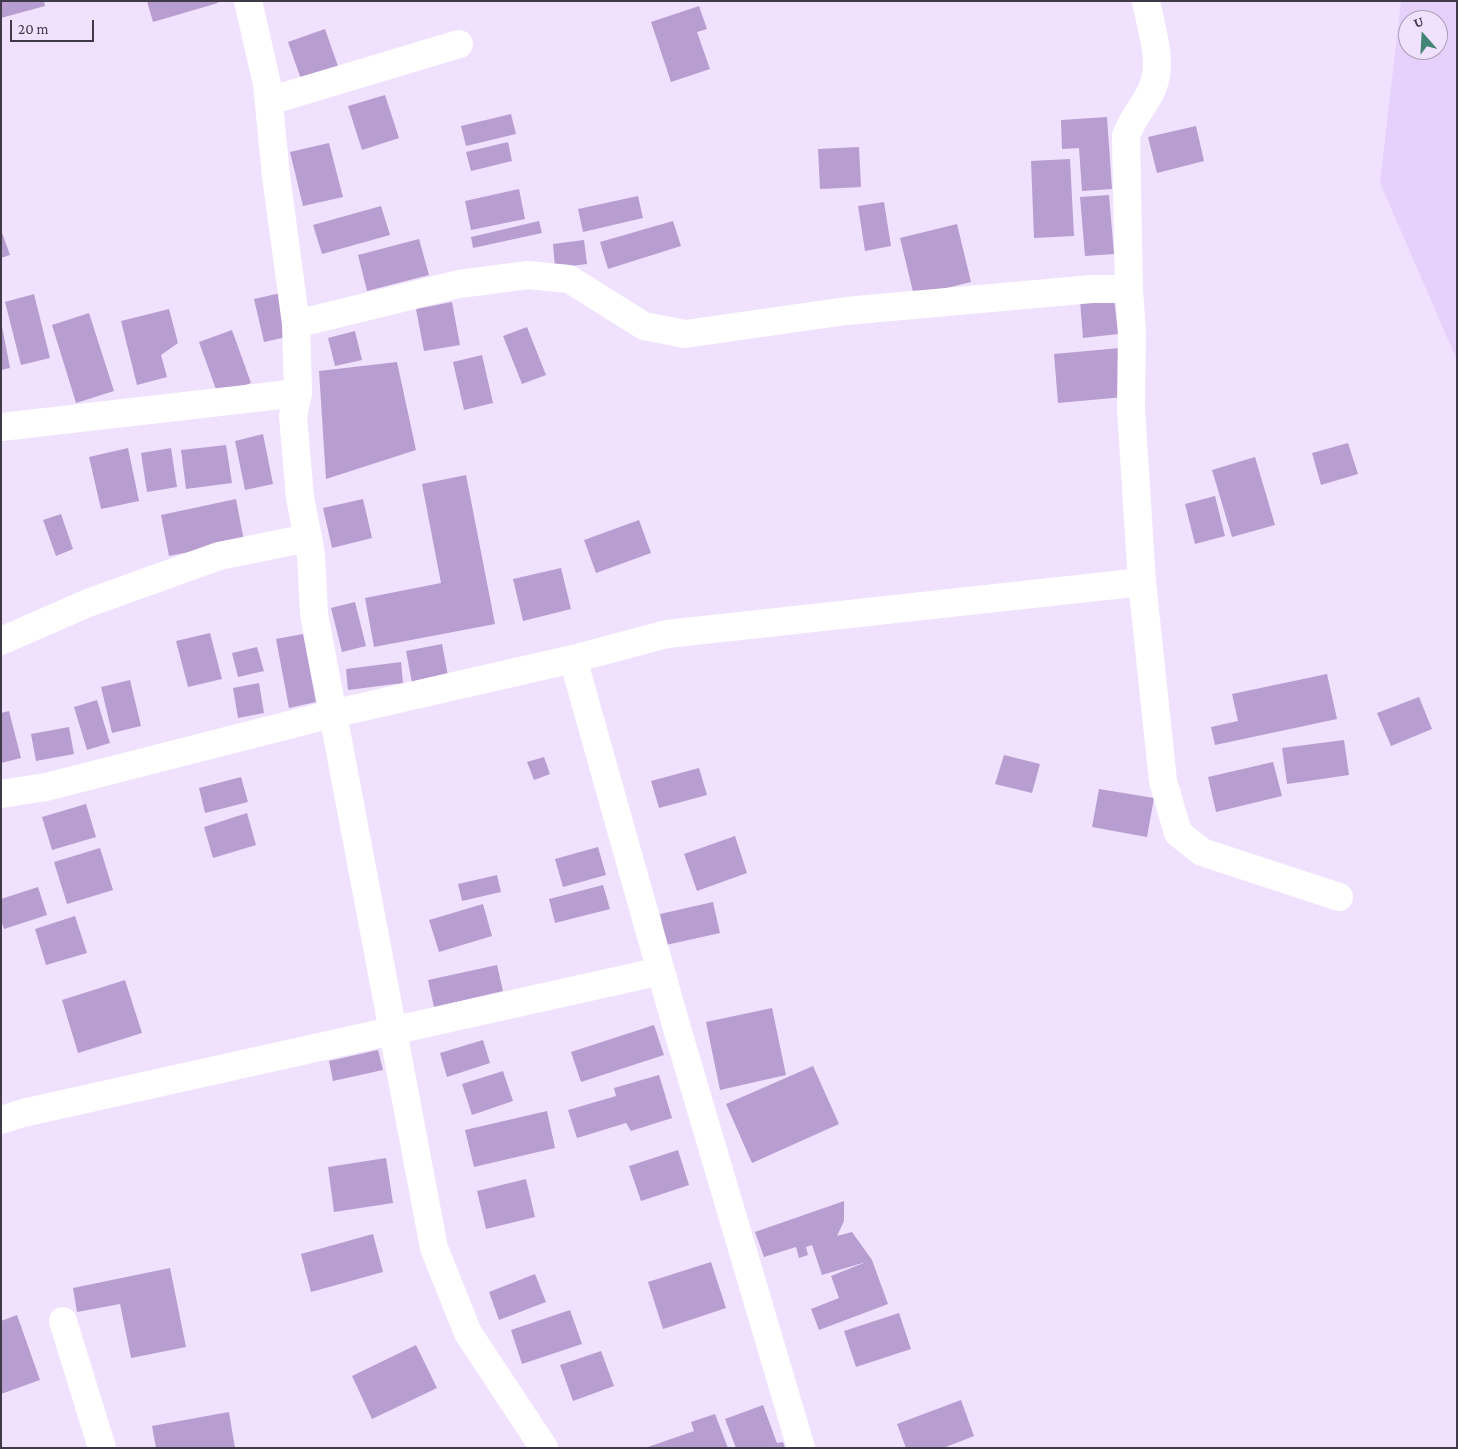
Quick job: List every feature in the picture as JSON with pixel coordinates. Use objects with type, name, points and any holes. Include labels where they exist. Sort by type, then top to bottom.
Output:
[{"type":"street","points":[[248,1],[269,101],[276,176],[296,324],[298,393],[293,416],[300,497],[308,538],[314,614],[434,1248],[468,1333],[544,1448]]},
{"type":"street","points":[[1146,1],[1158,66],[1152,90],[1126,136],[1129,289],[1132,331],[1131,409],[1142,582],[1163,780],[1178,834],[1202,852],[1339,897]]},
{"type":"street","points":[[269,101],[459,44]]},
{"type":"street","points":[[296,324],[459,284],[528,275],[570,279],[644,326],[684,334],[846,311],[1092,289],[1129,289]]},
{"type":"street","points":[[1,427],[298,393]]},
{"type":"street","points":[[1,641],[88,603],[220,556],[308,538]]},
{"type":"street","points":[[1,794],[46,787],[332,714],[573,659],[667,634],[1142,582]]},
{"type":"street","points":[[573,659],[661,971],[801,1448]]},
{"type":"street","points":[[1,1120],[23,1113],[661,971]]},
{"type":"street","points":[[63,1321],[102,1448]]},
{"type":"shaded area","points":[[1401,1],[1457,1],[1457,360],[1380,183],[1398,27],[1398,60],[1448,60],[1448,10],[1400,10]]},
{"type":"building","points":[[1,1],[44,1],[45,6],[1,18]]},
{"type":"building","points":[[147,1],[217,1],[218,3],[153,22]]},
{"type":"building","points":[[699,6],[707,29],[697,32],[710,69],[671,82],[651,22]]},
{"type":"building","points":[[325,29],[339,69],[302,82],[288,42]]},
{"type":"building","points":[[385,95],[399,138],[362,150],[348,106]]},
{"type":"building","points":[[511,114],[516,134],[466,146],[461,126]]},
{"type":"building","points":[[1107,117],[1112,189],[1082,191],[1079,148],[1062,149],[1061,120]]},
{"type":"building","points":[[1196,126],[1204,161],[1157,173],[1148,137]]},
{"type":"building","points":[[508,142],[512,161],[471,171],[466,152]]},
{"type":"building","points":[[329,143],[343,197],[303,206],[290,152]]},
{"type":"building","points":[[859,147],[861,187],[820,189],[818,149]]},
{"type":"building","points":[[1070,159],[1074,236],[1034,238],[1031,161]]},
{"type":"building","points":[[519,189],[525,219],[471,230],[465,201]]},
{"type":"building","points":[[1109,195],[1114,254],[1085,256],[1080,197]]},
{"type":"building","points":[[638,196],[643,218],[583,232],[578,209]]},
{"type":"building","points":[[884,202],[891,246],[865,251],[858,206]]},
{"type":"building","points":[[381,206],[390,235],[322,254],[313,225]]},
{"type":"building","points":[[539,221],[542,233],[473,248],[471,237]]},
{"type":"building","points":[[673,221],[681,246],[608,269],[600,242]]},
{"type":"building","points":[[957,224],[971,282],[914,296],[900,238]]},
{"type":"building","points":[[1,230],[10,255],[1,258]]},
{"type":"building","points":[[419,239],[429,275],[367,291],[358,255]]},
{"type":"building","points":[[584,240],[587,264],[555,268],[553,244]]},
{"type":"building","points":[[281,293],[291,336],[264,342],[254,299]]},
{"type":"building","points":[[34,294],[50,358],[21,365],[5,302]]},
{"type":"building","points":[[1114,298],[1118,334],[1083,338],[1080,301]]},
{"type":"building","points":[[452,302],[460,345],[424,351],[416,309]]},
{"type":"building","points":[[169,309],[178,343],[161,355],[167,377],[137,385],[121,321]]},
{"type":"building","points":[[89,313],[114,391],[76,403],[52,325]]},
{"type":"building","points":[[1,321],[10,368],[1,370]]},
{"type":"building","points":[[527,327],[546,375],[522,384],[503,336]]},
{"type":"building","points":[[232,330],[251,383],[218,395],[199,342]]},
{"type":"building","points":[[355,331],[362,360],[335,366],[328,338]]},
{"type":"building","points":[[1120,348],[1124,397],[1058,403],[1054,354]]},
{"type":"building","points":[[482,355],[493,403],[464,410],[453,362]]},
{"type":"building","points":[[397,362],[416,450],[326,479],[319,371]]},
{"type":"building","points":[[263,434],[273,484],[245,490],[235,441]]},
{"type":"building","points":[[1348,443],[1358,474],[1321,485],[1312,453]]},
{"type":"building","points":[[226,445],[232,483],[186,489],[181,450]]},
{"type":"building","points":[[128,448],[139,501],[101,509],[89,457]]},
{"type":"building","points":[[171,448],[177,487],[147,492],[141,453]]},
{"type":"building","points":[[1255,457],[1275,525],[1232,537],[1212,470]]},
{"type":"building","points":[[466,475],[495,624],[374,647],[365,598],[441,583],[422,484]]},
{"type":"building","points":[[1215,496],[1225,536],[1195,544],[1185,504]]},
{"type":"building","points":[[236,499],[244,541],[169,556],[161,515]]},
{"type":"building","points":[[363,499],[372,538],[332,548],[323,508]]},
{"type":"building","points":[[61,514],[73,549],[56,556],[43,520]]},
{"type":"building","points":[[639,520],[651,553],[596,573],[584,540]]},
{"type":"building","points":[[561,568],[571,609],[523,621],[513,579]]},
{"type":"building","points":[[355,602],[366,646],[342,652],[331,608]]},
{"type":"building","points":[[210,633],[222,679],[188,687],[176,641]]},
{"type":"building","points":[[303,634],[316,702],[289,708],[276,639]]},
{"type":"building","points":[[442,644],[448,676],[412,683],[406,651]]},
{"type":"building","points":[[257,647],[264,671],[238,677],[232,653]]},
{"type":"building","points":[[401,662],[403,683],[348,690],[346,669]]},
{"type":"building","points":[[1327,674],[1337,719],[1215,745],[1211,727],[1238,721],[1232,694]]},
{"type":"building","points":[[130,680],[141,726],[112,733],[101,687]]},
{"type":"building","points":[[259,683],[264,713],[238,718],[233,688]]},
{"type":"building","points":[[1419,697],[1432,729],[1391,746],[1377,713]]},
{"type":"building","points":[[97,700],[110,743],[87,750],[74,707]]},
{"type":"building","points":[[9,711],[21,758],[1,763],[1,713]]},
{"type":"building","points":[[69,727],[74,754],[36,761],[31,734]]},
{"type":"building","points":[[1344,740],[1349,775],[1287,784],[1282,748]]},
{"type":"building","points":[[1004,755],[1040,764],[1032,793],[995,784]]},
{"type":"building","points":[[544,757],[550,774],[534,780],[527,762]]},
{"type":"building","points":[[1273,762],[1282,796],[1216,812],[1208,777]]},
{"type":"building","points":[[699,768],[707,795],[659,808],[651,781]]},
{"type":"building","points":[[241,777],[248,802],[205,813],[199,788]]},
{"type":"building","points":[[1099,789],[1154,798],[1147,837],[1092,827]]},
{"type":"building","points":[[86,804],[96,837],[52,850],[42,817]]},
{"type":"building","points":[[247,813],[256,845],[213,858],[204,827]]},
{"type":"building","points":[[735,836],[747,873],[697,891],[684,854]]},
{"type":"building","points":[[598,847],[606,875],[563,887],[555,859]]},
{"type":"building","points":[[100,848],[113,890],[67,904],[54,862]]},
{"type":"building","points":[[497,875],[501,892],[462,901],[458,884]]},
{"type":"building","points":[[603,885],[610,909],[555,923],[549,899]]},
{"type":"building","points":[[38,887],[47,915],[4,929],[1,920],[1,899]]},
{"type":"building","points":[[713,902],[720,933],[666,945],[660,914]]},
{"type":"building","points":[[483,904],[492,936],[439,952],[429,920]]},
{"type":"building","points":[[75,916],[87,953],[46,965],[35,929]]},
{"type":"building","points":[[497,965],[503,991],[434,1007],[428,980]]},
{"type":"building","points":[[125,980],[142,1033],[78,1053],[62,1000]]},
{"type":"building","points":[[772,1008],[786,1075],[720,1090],[706,1022]]},
{"type":"building","points":[[654,1025],[664,1055],[581,1082],[571,1052]]},
{"type":"building","points":[[483,1040],[490,1063],[447,1077],[440,1053]]},
{"type":"building","points":[[378,1050],[383,1070],[333,1081],[329,1061]]},
{"type":"building","points":[[813,1066],[839,1124],[752,1163],[726,1104]]},
{"type":"building","points":[[503,1071],[513,1101],[472,1115],[462,1084]]},
{"type":"building","points":[[659,1075],[672,1118],[631,1131],[626,1123],[577,1138],[568,1110],[616,1096],[614,1088]]},
{"type":"building","points":[[547,1111],[555,1148],[474,1167],[465,1130]]},
{"type":"building","points":[[678,1150],[689,1185],[641,1201],[629,1166]]},
{"type":"building","points":[[386,1158],[393,1203],[334,1212],[328,1167]]},
{"type":"building","points":[[526,1179],[535,1217],[486,1229],[477,1191]]},
{"type":"building","points":[[844,1201],[844,1221],[837,1236],[852,1232],[872,1260],[888,1304],[819,1330],[811,1309],[839,1298],[831,1276],[866,1262],[822,1275],[812,1245],[806,1247],[808,1255],[799,1258],[796,1247],[764,1257],[755,1232]]},
{"type":"building","points":[[373,1234],[383,1272],[311,1292],[301,1254]]},
{"type":"building","points":[[711,1262],[726,1308],[663,1329],[648,1282]]},
{"type":"building","points":[[170,1268],[186,1347],[131,1358],[120,1304],[77,1312],[73,1288]]},
{"type":"building","points":[[535,1274],[546,1302],[499,1320],[489,1292]]},
{"type":"building","points":[[570,1310],[582,1344],[522,1364],[511,1330]]},
{"type":"building","points":[[899,1313],[911,1349],[856,1367],[844,1331]]},
{"type":"building","points":[[17,1315],[40,1380],[1,1394],[1,1321]]},
{"type":"building","points":[[416,1345],[437,1388],[372,1419],[352,1376]]},
{"type":"building","points":[[601,1351],[614,1386],[573,1401],[560,1365]]},
{"type":"building","points":[[961,1400],[974,1436],[943,1448],[906,1448],[897,1424]]},
{"type":"building","points":[[763,1405],[777,1443],[783,1442],[785,1448],[736,1448],[725,1419]]},
{"type":"building","points":[[229,1412],[235,1448],[156,1448],[152,1426]]},
{"type":"building","points":[[715,1414],[728,1448],[645,1448],[694,1431],[691,1422]]}]
